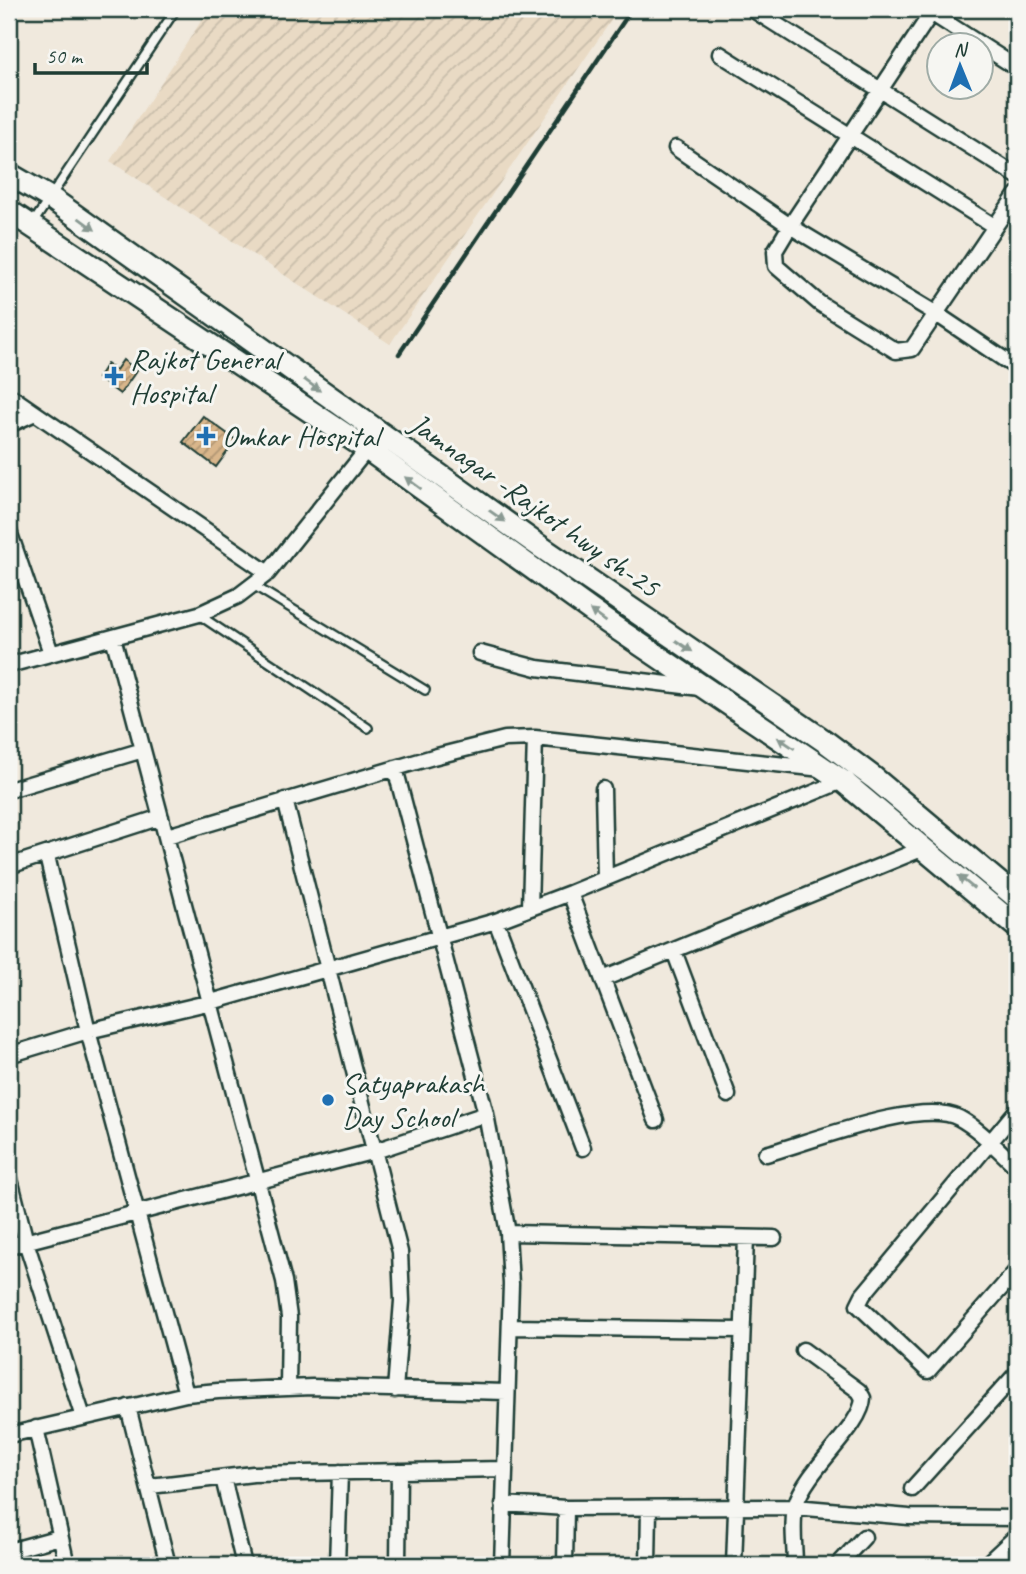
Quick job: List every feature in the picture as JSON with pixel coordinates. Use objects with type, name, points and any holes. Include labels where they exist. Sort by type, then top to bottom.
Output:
[{"type":"main road","name":"Jamnagar -Rajkot hwy sh-25","points":[[9,174],[52,199],[373,441],[861,769],[1017,898]]},
{"type":"main road","points":[[9,211],[373,441],[607,622],[844,782],[1017,927]]},
{"type":"main road","points":[[989,1565],[1017,1539]]},
{"type":"street","points":[[1017,68],[930,10],[790,226],[775,251],[776,266],[819,303],[896,351],[912,349],[1017,194]]},
{"type":"street","points":[[755,11],[1017,176]]},
{"type":"street","points":[[720,54],[994,226]]},
{"type":"street","points":[[676,148],[790,226],[936,313],[1017,368]]},
{"type":"street","points":[[9,395],[268,573]]},
{"type":"street","points":[[9,425],[35,413]]},
{"type":"street","points":[[9,665],[199,614],[238,596],[268,573],[373,441]]},
{"type":"street","points":[[9,531],[51,653]]},
{"type":"street","points":[[113,637],[258,1182],[287,1305],[288,1388]]},
{"type":"street","points":[[480,653],[537,668],[705,689]]},
{"type":"street","points":[[530,906],[535,738]]},
{"type":"street","points":[[167,836],[395,768],[505,739],[535,738],[825,770]]},
{"type":"street","points":[[9,790],[143,750]]},
{"type":"street","points":[[395,768],[486,1114],[508,1233],[510,1327],[503,1469],[502,1565]]},
{"type":"street","points":[[9,1055],[88,1031],[211,1002],[496,920],[570,893],[844,782],[861,769]]},
{"type":"street","points":[[603,789],[605,878]]},
{"type":"street","points":[[285,800],[400,1252],[402,1300],[395,1390]]},
{"type":"street","points":[[9,866],[47,856],[161,817]]},
{"type":"street","points":[[603,979],[924,848]]},
{"type":"street","points":[[47,856],[88,1031],[186,1394]]},
{"type":"street","points":[[570,893],[656,1120]]},
{"type":"street","points":[[496,920],[583,1149]]},
{"type":"street","points":[[674,951],[728,1095]]},
{"type":"street","points":[[1017,1110],[863,1295],[858,1306],[928,1371],[1017,1270]]},
{"type":"street","points":[[766,1154],[911,1113],[937,1111],[959,1118],[1017,1167]]},
{"type":"street","points":[[9,1246],[375,1151],[486,1114]]},
{"type":"street","points":[[9,1175],[26,1242],[83,1417]]},
{"type":"street","points":[[508,1233],[774,1238]]},
{"type":"street","points":[[734,1565],[746,1238]]},
{"type":"street","points":[[510,1327],[741,1330]]},
{"type":"street","points":[[795,1565],[795,1507],[813,1469],[863,1406],[859,1391],[803,1350]]},
{"type":"street","points":[[912,1489],[1017,1373]]},
{"type":"street","points":[[9,1435],[186,1394],[288,1388],[507,1392]]},
{"type":"street","points":[[128,1407],[168,1565]]},
{"type":"street","points":[[36,1428],[67,1565]]},
{"type":"street","points":[[150,1486],[223,1478],[340,1472],[503,1469]]},
{"type":"street","points":[[398,1565],[399,1471]]},
{"type":"street","points":[[337,1565],[340,1472]]},
{"type":"street","points":[[223,1478],[244,1565]]},
{"type":"street","points":[[503,1504],[566,1508],[795,1507],[909,1517],[1017,1518]]},
{"type":"street","points":[[565,1565],[566,1508]]},
{"type":"street","points":[[648,1565],[649,1508]]},
{"type":"street","points":[[9,1551],[60,1537]]},
{"type":"street","points":[[838,1565],[864,1537]]},
{"type":"lane","points":[[31,226],[52,199],[176,9]]},
{"type":"lane","points":[[253,585],[425,690]]},
{"type":"lane","points":[[199,614],[368,728]]},
{"type":"shaded area","points":[[209,9],[619,9],[390,344],[110,161]]},
{"type":"building","points":[[123,360],[137,370],[120,394],[98,378],[107,364],[116,370]]},
{"type":"building","points":[[203,416],[236,440],[216,467],[183,442]]},
{"type":"railway","points":[[399,354],[632,9]]},
{"type":"place","name":"Rajkot General Hospital","points":[[114,376]]},
{"type":"place","name":"Omkar Hospital","points":[[206,436]]},
{"type":"place","name":"Satyaprakash Day School","points":[[328,1100]]}]
